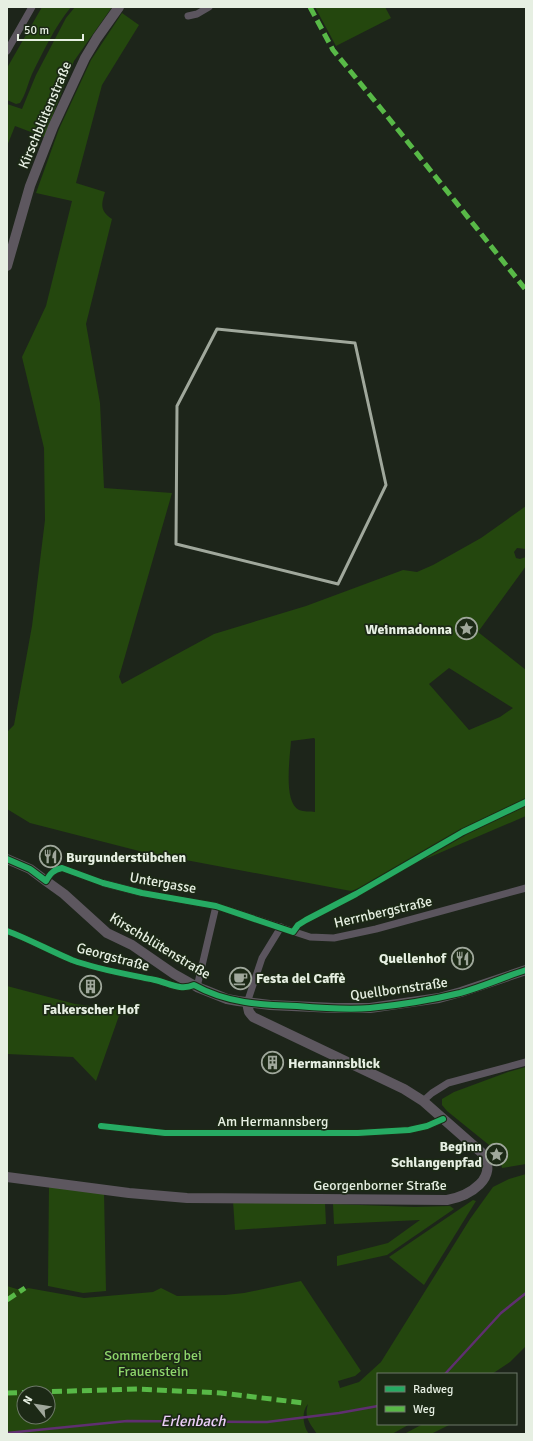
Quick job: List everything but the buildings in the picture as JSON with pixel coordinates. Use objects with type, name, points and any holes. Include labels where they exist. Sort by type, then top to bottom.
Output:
[{"type":"main road","name":"Kirschblütenstraße","points":[[7,266],[30,186],[53,127],[86,58],[97,38],[119,7]]},
{"type":"main road","name":"Kirschblütenstraße","points":[[7,859],[30,869],[64,894],[107,933],[132,945],[174,974],[195,986],[227,999],[247,1003]]},
{"type":"main road","name":"Quellbornstraße","points":[[247,1003],[335,1008],[382,1006],[439,998],[526,970]]},
{"type":"main road","name":"Georgenborner Straße","points":[[7,1177],[129,1193],[187,1198],[447,1200],[462,1197],[478,1187],[486,1173],[487,1165],[482,1153],[423,1101],[404,1089],[253,1017],[249,1012],[247,1003]]},
{"type":"street","points":[[7,51],[32,7]]},
{"type":"street","points":[[188,16],[197,14],[209,7]]},
{"type":"street","name":"Untergasse","points":[[46,881],[51,872],[62,868],[103,883],[142,893],[216,906],[281,927]]},
{"type":"street","name":"Herrnbergstraße","points":[[281,927],[310,937],[334,938],[376,929],[526,888]]},
{"type":"street","points":[[195,986],[216,906]]},
{"type":"street","points":[[247,1003],[262,958],[281,927]]},
{"type":"street","name":"Georgstraße","points":[[7,931],[71,959],[102,970],[157,981],[180,988],[195,986]]},
{"type":"street","points":[[423,1101],[432,1093],[448,1083],[526,1062]]},
{"type":"street","name":"Am Hermannsberg","points":[[101,1126],[165,1133],[358,1133],[409,1130],[427,1126],[443,1119]]},
{"type":"highlighted area","points":[[217,329],[355,343],[386,485],[338,584],[176,544],[177,406]]},
{"type":"green space","points":[[42,7],[71,7],[60,22],[45,48],[32,74],[22,100],[20,103],[16,104],[7,100],[7,68]]},
{"type":"green space","points":[[75,7],[112,7],[74,61],[44,137],[15,126],[7,146],[7,104],[22,109],[36,75],[66,18]]},
{"type":"green space","points":[[315,7],[385,7],[391,18],[336,46]]},
{"type":"green space","points":[[122,13],[139,25],[102,85],[76,183],[105,192],[102,207],[105,213],[112,219],[86,324],[100,403],[104,488],[172,493],[119,677],[122,684],[214,634],[306,606],[403,570],[417,572],[433,565],[481,538],[526,506],[526,549],[517,548],[514,552],[516,558],[520,559],[526,557],[526,566],[478,632],[526,670],[526,816],[423,860],[458,835],[360,888],[351,891],[143,852],[30,823],[7,809],[7,732],[14,725],[32,626],[45,520],[44,448],[22,357],[46,306],[72,201],[36,193],[59,129],[91,60]],"holes":[[[449,668],[513,708],[500,717],[469,730],[429,684]],[[314,738],[315,812],[301,811],[294,805],[289,789],[291,741]]]},
{"type":"green space","points":[[7,986],[75,1004],[121,1010],[96,1081],[73,1057],[7,1054]]},
{"type":"green space","points":[[526,1067],[526,1164],[502,1168],[499,1155],[494,1149],[447,1111],[442,1105],[442,1099],[454,1092]]},
{"type":"green space","name":"Sommerberg bei Frauenstein","points":[[526,1174],[526,1346],[510,1362],[494,1373],[377,1373],[377,1425],[408,1425],[392,1434],[317,1434],[307,1416],[308,1404],[304,1411],[304,1419],[305,1427],[309,1434],[7,1434],[7,1286],[23,1291],[28,1288],[84,1298],[153,1292],[161,1288],[177,1296],[225,1295],[244,1293],[301,1281],[361,1371],[355,1376],[338,1381],[340,1388],[359,1382],[381,1362],[470,1219],[493,1187],[509,1179]]},
{"type":"green space","points":[[49,1185],[104,1193],[106,1291],[83,1293],[48,1286]]},
{"type":"green space","points":[[473,1200],[476,1201],[424,1285],[389,1257]]},
{"type":"green space","points":[[233,1201],[325,1203],[326,1224],[235,1230]]},
{"type":"green space","points":[[333,1204],[415,1207],[450,1206],[454,1209],[387,1255],[337,1266],[337,1256],[388,1243],[420,1220],[334,1224]]},
{"type":"green space","points":[[421,1425],[449,1425],[431,1434],[404,1434]]},
{"type":"waterway","name":"Erlenbach","points":[[446,1373],[501,1313],[526,1293]]},
{"type":"waterway","name":"Erlenbach","points":[[7,1433],[127,1421],[267,1422],[339,1413],[377,1406]]},
{"type":"marked path","points":[[310,7],[333,50],[526,290]]},
{"type":"marked path","points":[[7,1300],[25,1288]]},
{"type":"marked path","points":[[7,1393],[137,1389],[221,1393],[304,1403]]},
{"type":"cycle path","points":[[7,859],[30,869],[46,881],[52,873],[62,868],[103,883],[142,893],[216,906],[293,932],[298,925],[306,920],[356,894],[463,832],[526,802]]},
{"type":"cycle path","points":[[7,931],[72,960],[113,972],[155,980],[179,987],[189,987],[194,985],[219,996],[244,1002],[270,1005],[343,1009],[361,1009],[393,1005],[460,993],[526,970]]},
{"type":"cycle path","points":[[101,1126],[165,1133],[358,1133],[409,1130],[427,1126],[443,1119]]},
{"type":"place","name":"Weinmadonna","points":[[467,629]]},
{"type":"place","name":"Burgunderstübchen","points":[[50,857]]},
{"type":"place","name":"Quellenhof","points":[[462,958]]},
{"type":"place","name":"Festa del Caffè","points":[[241,978]]},
{"type":"place","name":"Falkerscher Hof","points":[[91,987]]},
{"type":"place","name":"Hermannsblick","points":[[272,1063]]},
{"type":"place","name":"Beginn Schlangenpfad","points":[[497,1154]]}]
